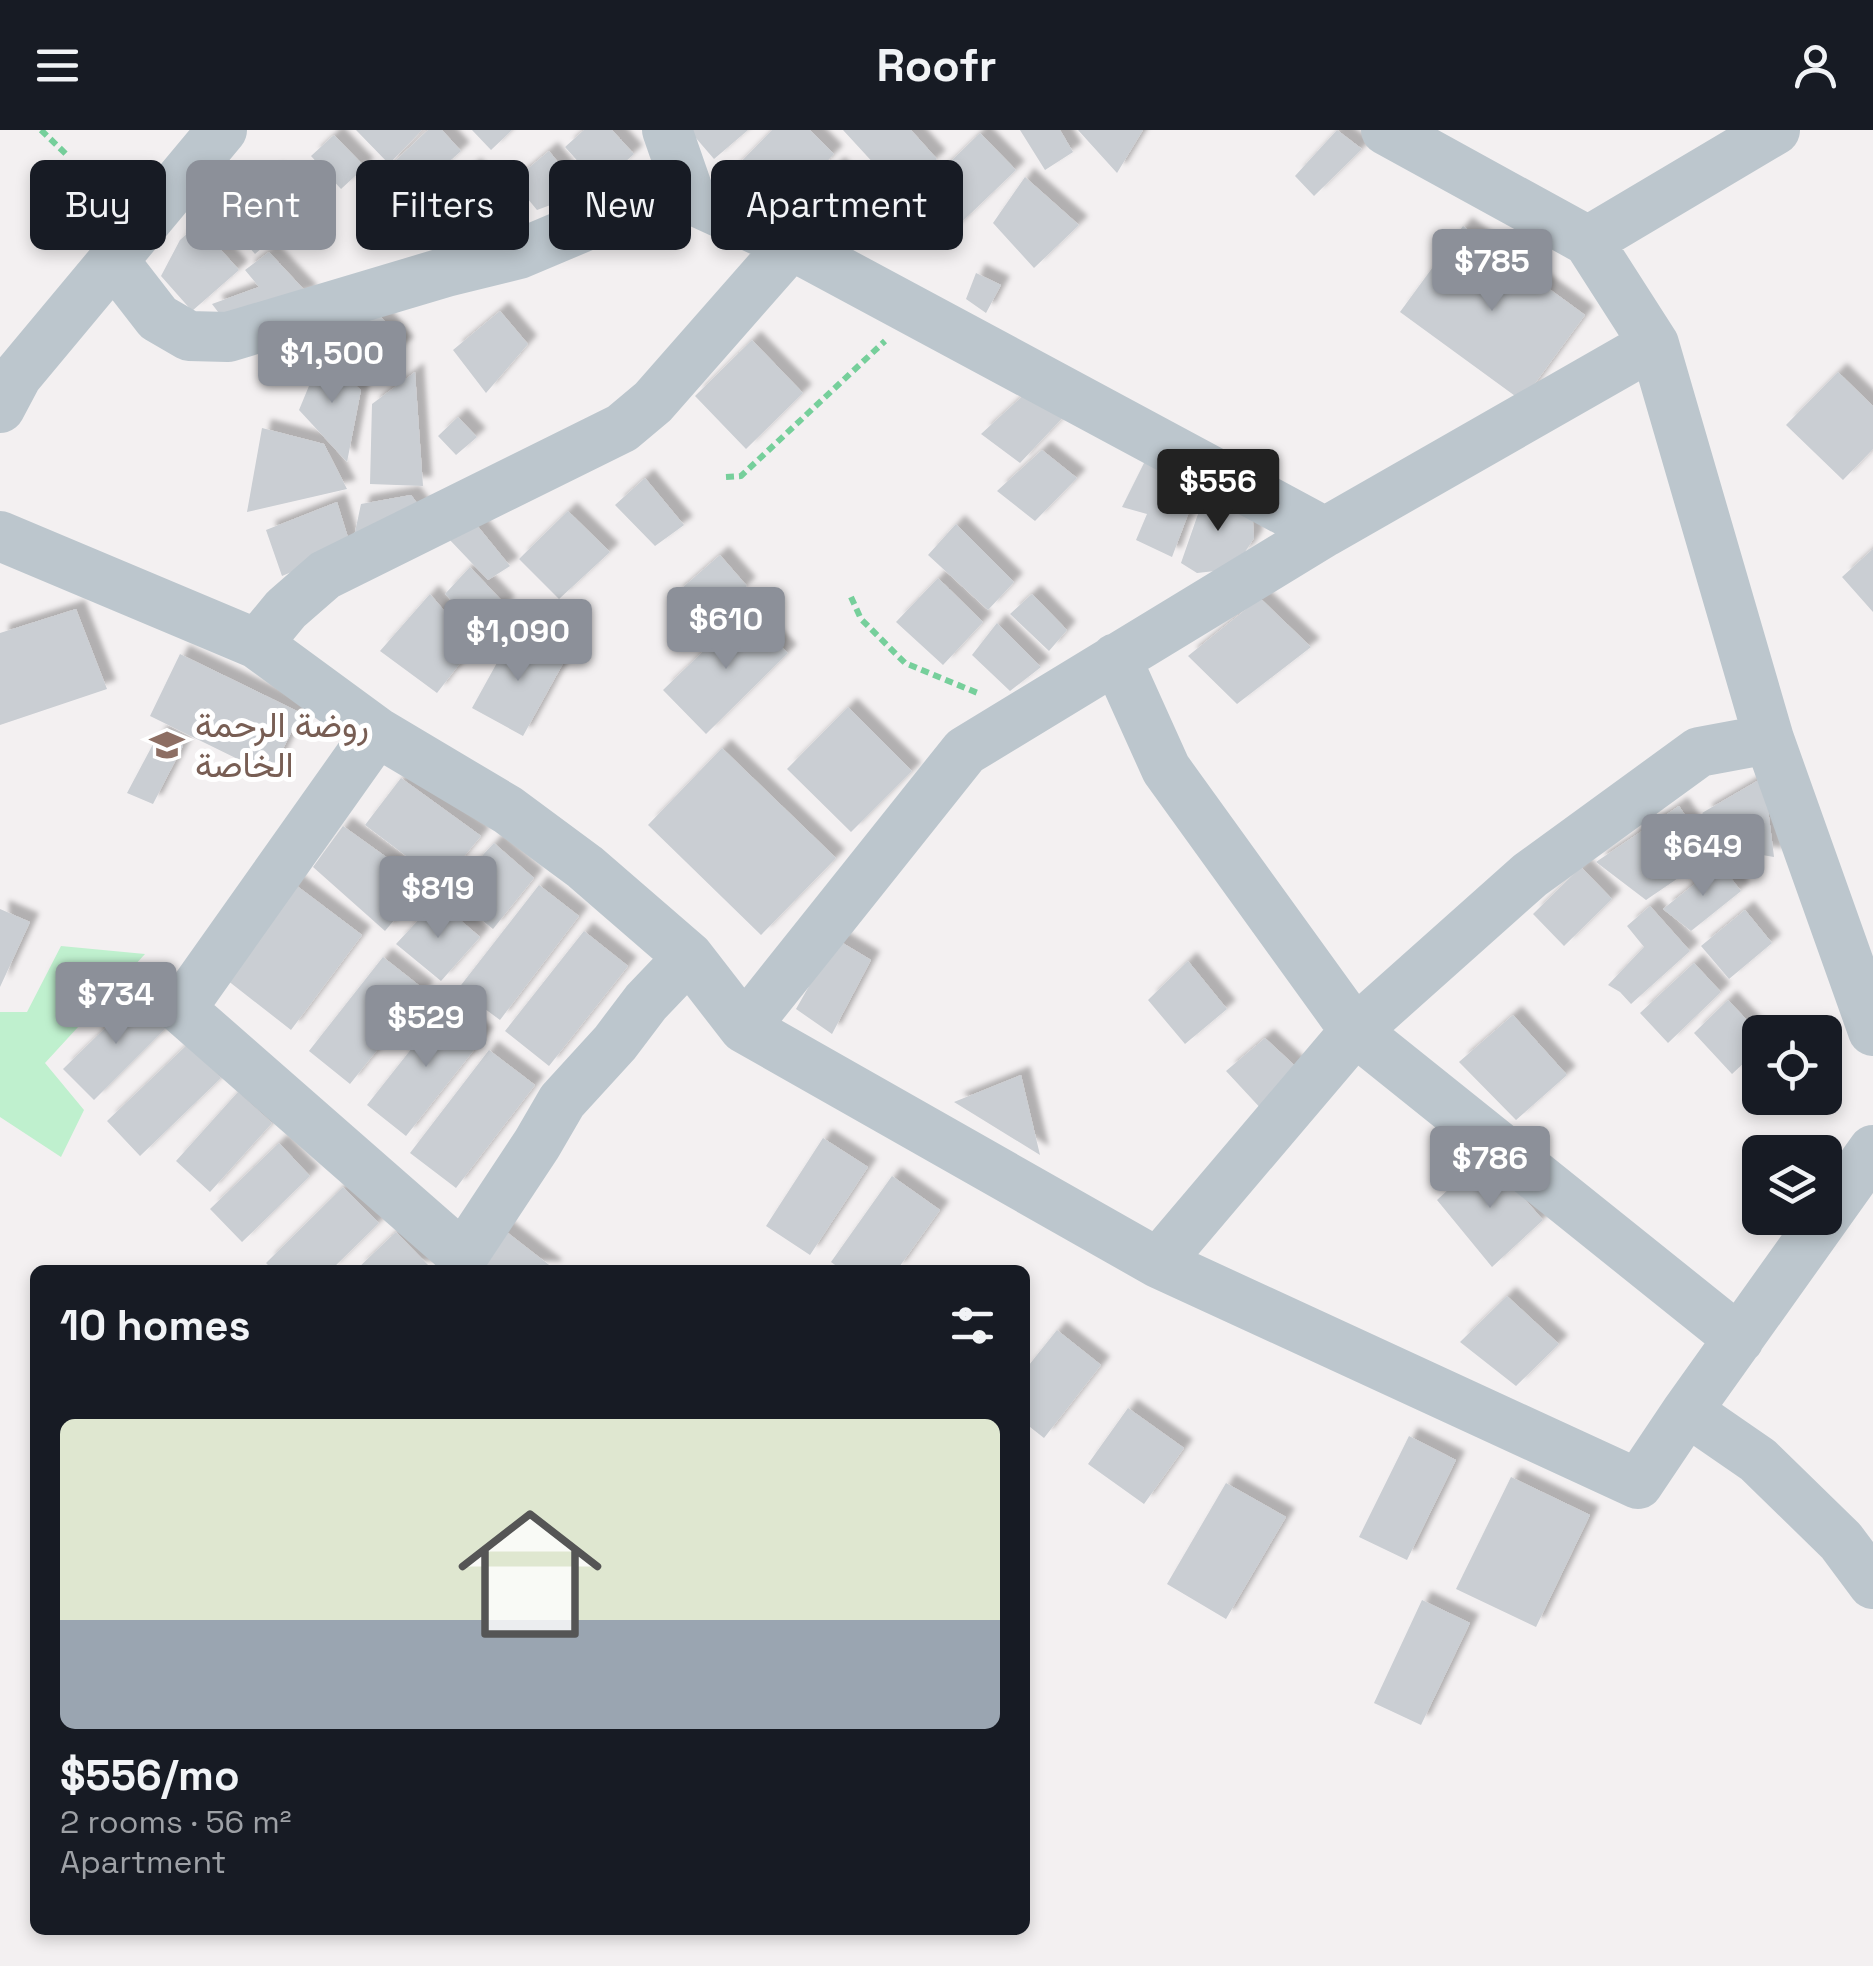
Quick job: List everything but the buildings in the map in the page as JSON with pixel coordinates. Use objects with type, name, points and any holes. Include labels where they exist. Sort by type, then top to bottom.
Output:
[{"type":"street","points":[[0,408],[17,376],[222,130]]},
{"type":"street","points":[[666,130],[677,160]]},
{"type":"street","points":[[1386,130],[1588,241],[1654,344],[1770,738],[1873,1031]]},
{"type":"street","points":[[1588,241],[1775,130]]},
{"type":"street","points":[[691,198],[711,207]]},
{"type":"street","points":[[113,260],[158,318],[189,336],[228,337],[519,254],[549,241]]},
{"type":"street","points":[[257,644],[286,609],[325,576],[622,428],[653,402],[788,250]]},
{"type":"street","points":[[801,250],[1325,532]]},
{"type":"street","points":[[744,1028],[965,751],[1325,532],[1654,344]]},
{"type":"street","points":[[0,536],[257,644],[377,732],[508,810],[585,867],[688,958],[744,1028],[1158,1263],[1638,1484],[1873,1150]]},
{"type":"street","points":[[1116,658],[1166,769],[1355,1031],[1739,1339]]},
{"type":"street","points":[[377,732],[181,1009],[462,1256],[562,1101],[688,958]]},
{"type":"street","points":[[1158,1263],[1355,1031],[1530,875],[1699,752],[1770,738]]},
{"type":"street","points":[[1686,1411],[1758,1460],[1841,1540],[1873,1584]]},
{"type":"path","points":[[41,130],[66,154]]},
{"type":"path","points":[[726,477],[741,476],[916,313]]},
{"type":"path","points":[[851,596],[861,619],[905,663],[971,691],[1034,709]]},
{"type":"green space","points":[[61,946],[145,954],[45,1063],[84,1110],[61,1157],[0,1117],[0,1012],[27,1012]]},
{"type":"place","name":"روضة الرحمة الخاصة","points":[[167,745]]}]
